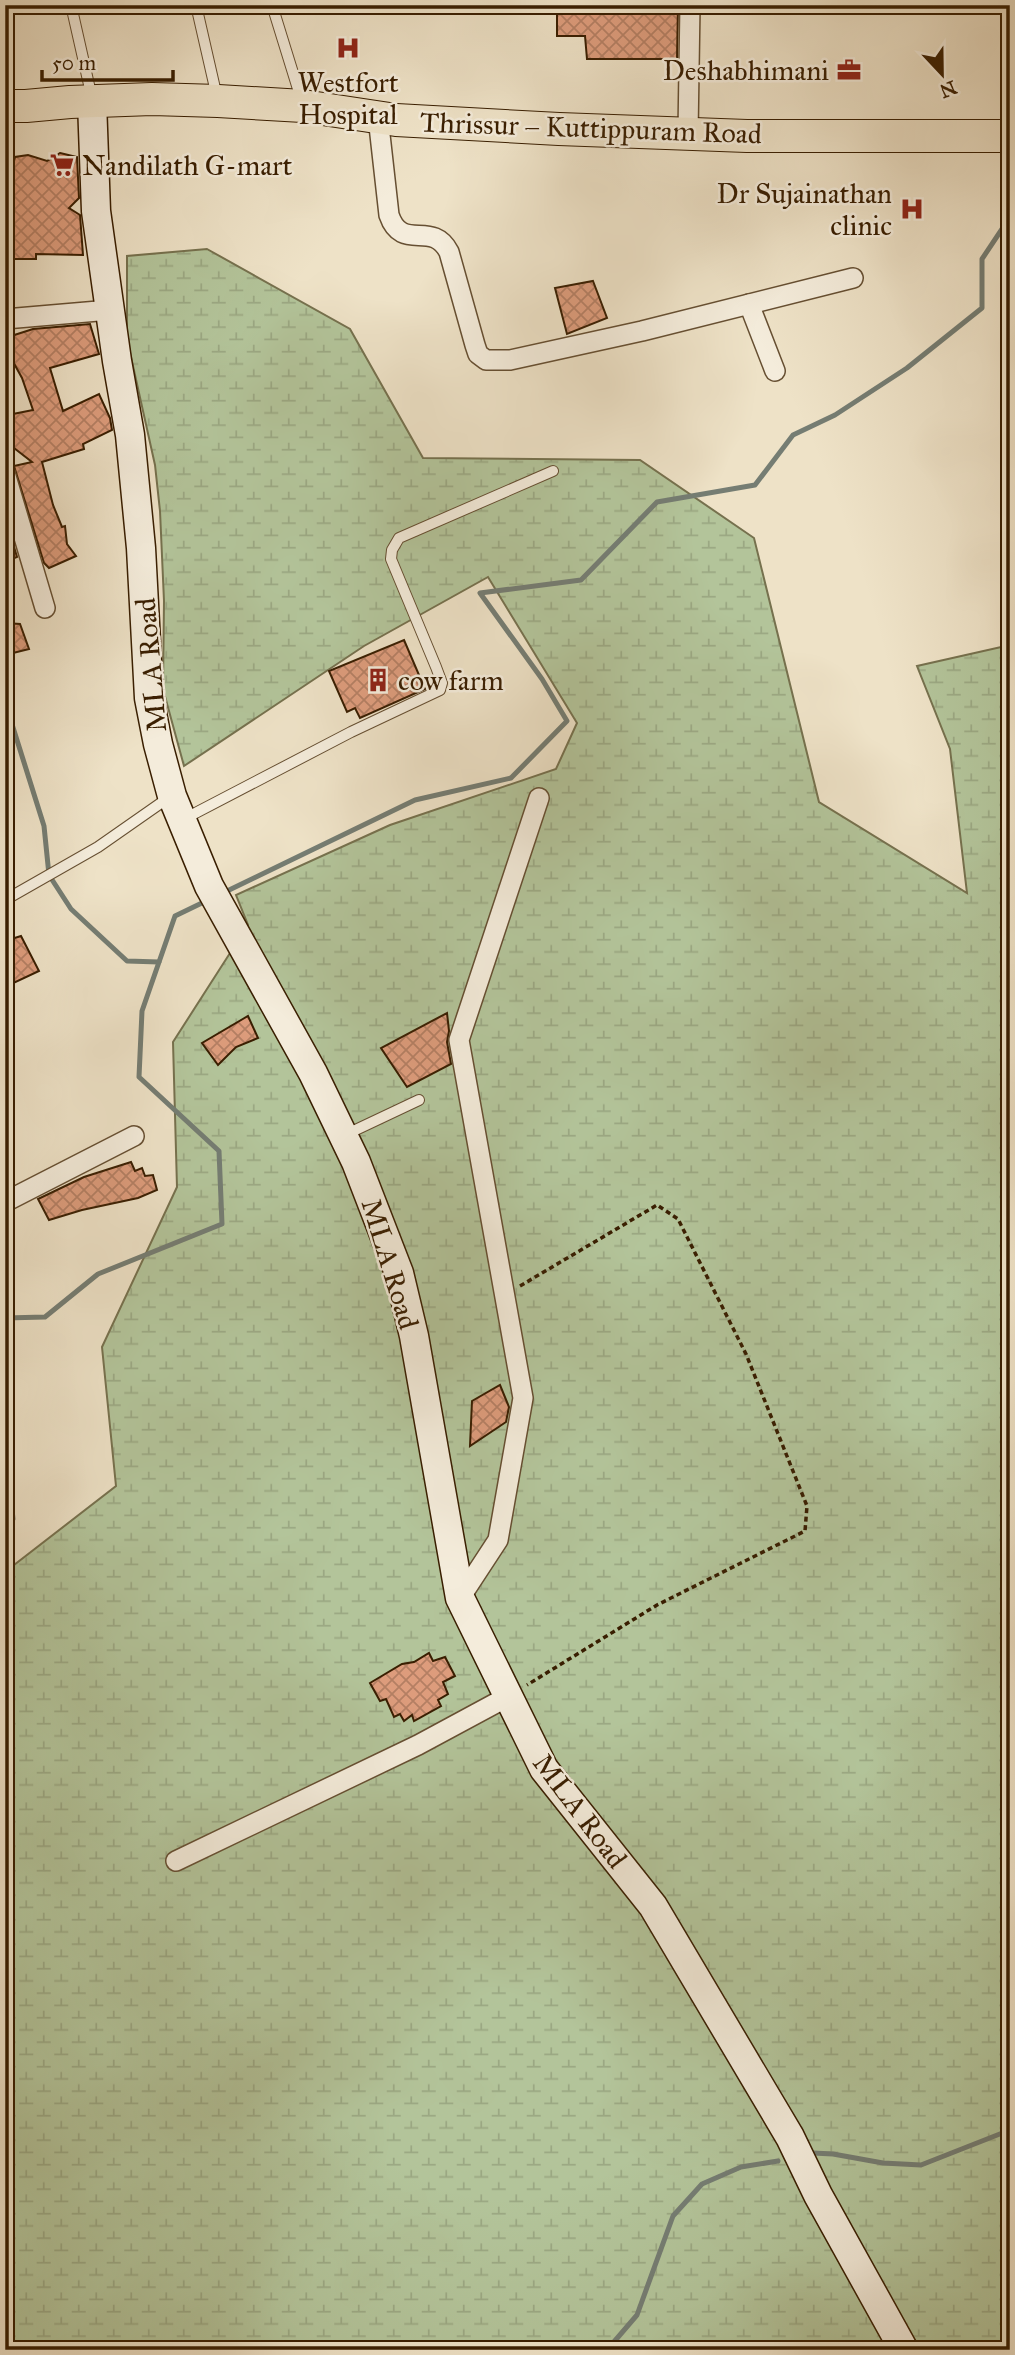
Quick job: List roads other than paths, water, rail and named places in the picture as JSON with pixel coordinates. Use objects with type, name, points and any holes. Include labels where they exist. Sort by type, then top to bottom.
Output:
[{"type":"main road","name":"Thrissur – Kuttippuram Road","points":[[5,106],[152,99],[303,106],[378,117],[559,128],[761,136],[1010,136]]},
{"type":"street","points":[[688,133],[690,5]]},
{"type":"street","name":"MLA Road","points":[[92,102],[96,211],[132,446],[141,548],[149,698],[158,744],[177,808],[209,886],[313,1073],[356,1162],[399,1273],[414,1336],[460,1598],[544,1769],[653,1906],[790,2137],[818,2195],[904,2350]]},
{"type":"street","points":[[378,117],[392,225],[404,234],[436,237],[444,243],[449,252],[478,354],[486,360],[510,360],[853,278]]},
{"type":"street","points":[[749,304],[775,370]]},
{"type":"street","points":[[5,319],[110,310]]},
{"type":"street","points":[[5,472],[45,608]]},
{"type":"street","points":[[460,1598],[498,1540],[523,1398],[459,1040],[539,798]]},
{"type":"street","points":[[5,1202],[134,1136]]},
{"type":"street","points":[[176,1861],[418,1745],[507,1697]]},
{"type":"lane","points":[[71,5],[92,102]]},
{"type":"lane","points":[[196,5],[218,101]]},
{"type":"lane","points":[[272,5],[303,106]]},
{"type":"lane","points":[[5,900],[99,846],[177,808],[440,690],[442,683],[391,559],[392,550],[399,538],[553,471]]},
{"type":"lane","points":[[343,1136],[419,1100]]},
{"type":"waterway","points":[[225,892],[415,800],[511,778],[567,721],[542,679],[480,593],[581,580],[657,502],[755,485],[793,435],[835,415],[907,368],[982,308],[982,259],[1010,217]]},
{"type":"waterway","points":[[5,702],[44,826],[49,875],[71,909],[127,961],[159,962]]},
{"type":"waterway","points":[[5,1318],[45,1317],[98,1274],[222,1224],[219,1151],[139,1077],[142,1011],[175,916],[206,901]]},
{"type":"waterway","points":[[5,1441],[13,1519],[5,1530]]},
{"type":"waterway","points":[[813,2153],[883,2163],[921,2165],[1010,2130]]},
{"type":"waterway","points":[[607,2350],[637,2315],[673,2216],[702,2184],[741,2167],[778,2161]]},
{"type":"place","name":"Westfort Hospital","points":[[348,48]]},
{"type":"place","name":"Deshabhimani","points":[[849,70]]},
{"type":"place","name":"Nandilath G-mart","points":[[62,165]]},
{"type":"place","name":"Dr Sujainathan clinic","points":[[912,209]]},
{"type":"place","name":"cow farm","points":[[378,680]]}]
